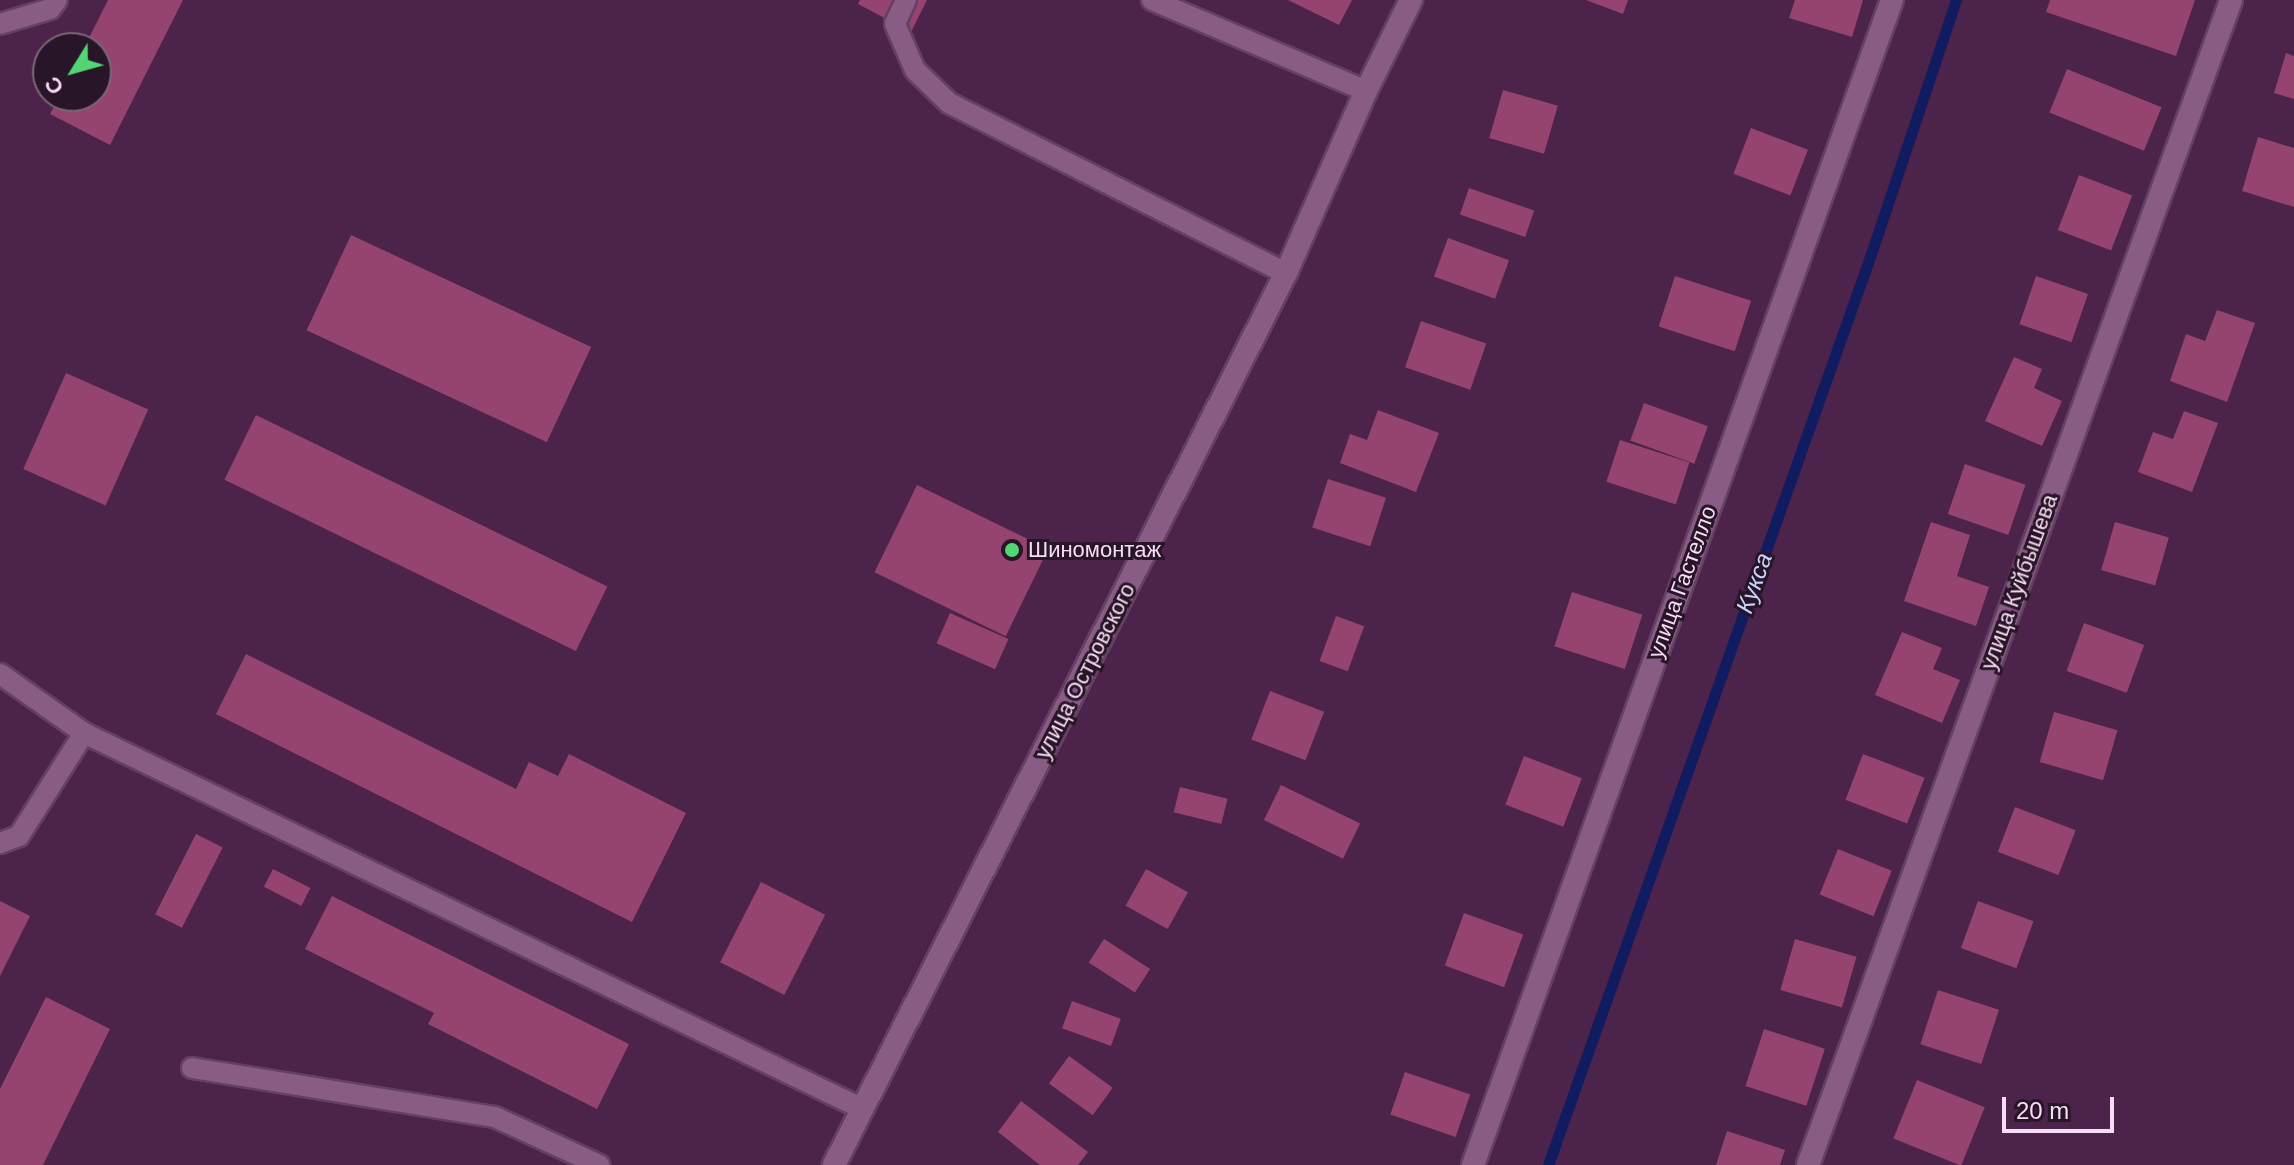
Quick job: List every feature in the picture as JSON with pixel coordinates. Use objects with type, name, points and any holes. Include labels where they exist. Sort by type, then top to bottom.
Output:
[{"type":"street","name":"улица Островского","points":[[834,1165],[1286,273],[1366,91],[1411,0]]},
{"type":"street","name":"улица Гастелло","points":[[1473,1165],[1892,0]]},
{"type":"street","name":"улица Куйбышева","points":[[1808,1165],[2231,0]]},
{"type":"lane","points":[[0,24],[50,9],[57,0]]},
{"type":"lane","points":[[906,0],[895,24],[915,70],[949,103],[1286,273]]},
{"type":"lane","points":[[1152,0],[1366,91]]},
{"type":"lane","points":[[0,674],[84,733],[863,1109]]},
{"type":"lane","points":[[0,843],[19,836],[84,733]]},
{"type":"lane","points":[[192,1068],[495,1117],[599,1165]]},
{"type":"building","points":[[108,0],[183,0],[110,145],[50,114],[112,112],[112,32],[92,32]]},
{"type":"building","points":[[860,0],[927,0],[911,32],[858,4]]},
{"type":"building","points":[[1288,0],[1352,0],[1339,25]]},
{"type":"building","points":[[1586,0],[1628,0],[1623,14]]},
{"type":"building","points":[[1795,0],[1863,0],[1852,37],[1789,18]]},
{"type":"building","points":[[2050,0],[2195,0],[2176,56],[2046,12]]},
{"type":"building","points":[[2286,53],[2294,56],[2294,99],[2274,93]]},
{"type":"building","points":[[2067,69],[2162,107],[2144,151],[2049,113]]},
{"type":"building","points":[[1503,90],[1558,106],[1544,154],[1489,138]]},
{"type":"building","points":[[1751,128],[1808,150],[1790,196],[1733,174]]},
{"type":"building","points":[[2258,137],[2294,148],[2294,207],[2242,191]]},
{"type":"building","points":[[2079,175],[2132,195],[2111,251],[2058,230]]},
{"type":"building","points":[[1469,188],[1534,210],[1525,237],[1460,214]]},
{"type":"building","points":[[351,235],[591,347],[547,442],[307,330]]},
{"type":"building","points":[[1448,238],[1509,260],[1495,299],[1434,277]]},
{"type":"building","points":[[1675,276],[1751,301],[1735,351],[1659,326]]},
{"type":"building","points":[[2036,276],[2088,294],[2071,342],[2019,324]]},
{"type":"building","points":[[2217,310],[2255,323],[2227,402],[2170,381],[2186,334],[2205,341]]},
{"type":"building","points":[[1421,321],[1486,343],[1470,390],[1405,367]]},
{"type":"building","points":[[2014,357],[2042,369],[2034,388],[2062,401],[2042,446],[1985,421]]},
{"type":"building","points":[[66,373],[148,410],[106,506],[23,469]]},
{"type":"building","points":[[1644,403],[1708,426],[1694,464],[1630,441]]},
{"type":"building","points":[[1378,410],[1439,433],[1416,492],[1340,463],[1350,434],[1367,440]]},
{"type":"building","points":[[2184,411],[2218,423],[2192,492],[2138,472],[2153,432],[2173,439]]},
{"type":"building","points":[[256,415],[607,586],[576,651],[224,480]]},
{"type":"building","points":[[1620,440],[1689,463],[1676,504],[1606,482]]},
{"type":"building","points":[[1965,464],[2026,485],[2008,535],[1948,514]]},
{"type":"building","points":[[1328,479],[1386,498],[1370,546],[1312,528]]},
{"type":"building","points":[[917,485],[1048,549],[1006,636],[874,572]]},
{"type":"building","points":[[1931,522],[1970,535],[1957,576],[1989,587],[1976,626],[1904,601]]},
{"type":"building","points":[[2115,522],[2169,537],[2155,585],[2101,570]]},
{"type":"building","points":[[1572,592],[1642,615],[1625,669],[1554,646]]},
{"type":"building","points":[[950,613],[1008,639],[995,669],[937,643]]},
{"type":"building","points":[[1336,616],[1364,626],[1348,671],[1320,661]]},
{"type":"building","points":[[2084,623],[2144,645],[2127,693],[2067,671]]},
{"type":"building","points":[[1902,632],[1942,648],[1933,669],[1960,680],[1942,723],[1875,695]]},
{"type":"building","points":[[246,654],[516,789],[529,762],[558,776],[569,754],[686,813],[632,922],[216,714]]},
{"type":"building","points":[[1270,691],[1324,712],[1306,760],[1251,740]]},
{"type":"building","points":[[2054,712],[2117,730],[2103,780],[2040,762]]},
{"type":"building","points":[[1863,754],[1925,778],[1907,823],[1845,800]]},
{"type":"building","points":[[1524,756],[1582,778],[1563,827],[1505,805]]},
{"type":"building","points":[[1281,785],[1360,824],[1343,859],[1264,820]]},
{"type":"building","points":[[1180,787],[1228,799],[1221,824],[1174,812]]},
{"type":"building","points":[[2015,807],[2076,830],[2058,875],[1998,852]]},
{"type":"building","points":[[196,834],[223,848],[182,928],[155,914]]},
{"type":"building","points":[[1838,849],[1892,871],[1873,916],[1820,894]]},
{"type":"building","points":[[273,869],[310,888],[301,906],[264,887]]},
{"type":"building","points":[[1146,869],[1188,892],[1168,929],[1126,906]]},
{"type":"building","points":[[761,882],[825,915],[784,995],[720,962]]},
{"type":"building","points":[[332,896],[629,1044],[597,1109],[428,1024],[434,1013],[305,949]]},
{"type":"building","points":[[0,901],[30,916],[0,976]]},
{"type":"building","points":[[1978,901],[2033,921],[2016,968],[1961,948]]},
{"type":"building","points":[[1464,913],[1523,935],[1504,987],[1445,966]]},
{"type":"building","points":[[1104,939],[1150,969],[1135,992],[1089,962]]},
{"type":"building","points":[[1795,939],[1857,957],[1842,1008],[1780,990]]},
{"type":"building","points":[[1938,990],[1999,1010],[1981,1064],[1920,1044]]},
{"type":"building","points":[[46,997],[110,1029],[43,1165],[0,1165],[0,1089]]},
{"type":"building","points":[[1072,1001],[1121,1019],[1111,1046],[1062,1028]]},
{"type":"building","points":[[1764,1029],[1825,1049],[1806,1106],[1745,1086]]},
{"type":"building","points":[[1069,1056],[1113,1088],[1093,1115],[1049,1084]]},
{"type":"building","points":[[1405,1072],[1470,1094],[1456,1137],[1390,1115]]},
{"type":"building","points":[[1917,1080],[1985,1107],[1961,1165],[1893,1138]]},
{"type":"building","points":[[1021,1101],[1088,1152],[1078,1165],[1040,1165],[998,1132]]},
{"type":"building","points":[[1727,1131],[1785,1150],[1780,1165],[1716,1165]]},
{"type":"waterway","name":"Кукса","points":[[1548,1165],[1871,254],[1956,0]]},
{"type":"place","name":"Шиномонтаж","points":[[1012,550]]}]
